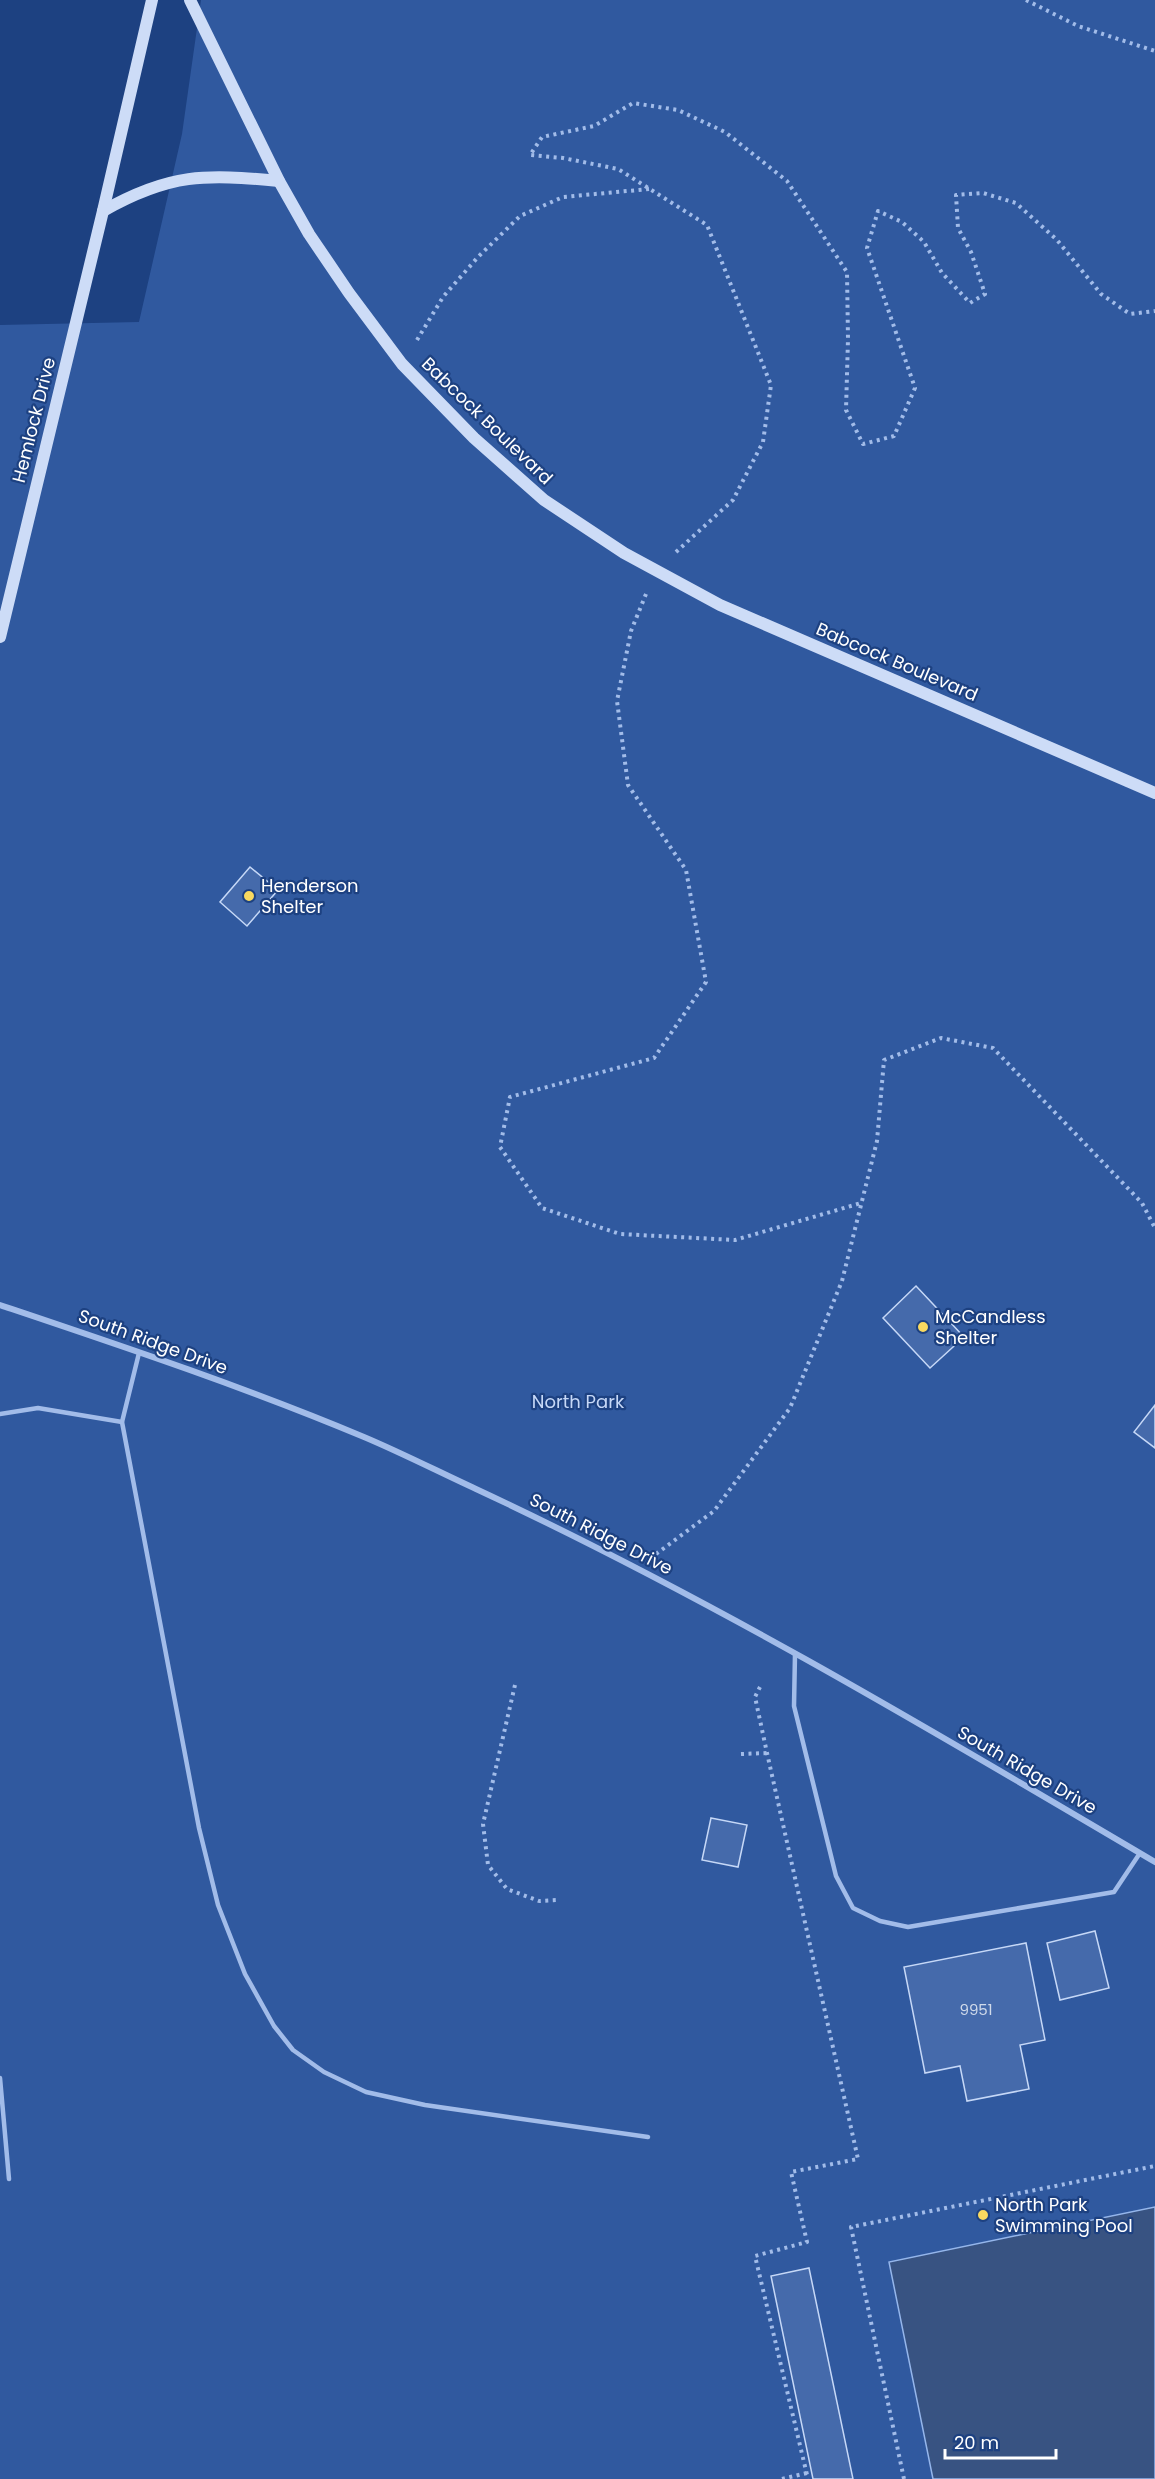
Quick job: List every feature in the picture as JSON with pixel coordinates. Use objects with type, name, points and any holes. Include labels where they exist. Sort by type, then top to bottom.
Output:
[{"type":"main road","name":"Hemlock Drive","points":[[0,637],[4,606],[104,211],[152,0]]},
{"type":"main road","name":"Babcock Boulevard","points":[[190,0],[279,181],[309,234],[402,364],[474,438],[544,500],[624,553],[720,605],[1155,793]]},
{"type":"main road","points":[[104,211],[146,189],[188,178],[232,177],[279,181]]},
{"type":"street","name":"South Ridge Drive","points":[[0,1305],[139,1353],[366,1438],[501,1501],[636,1568],[795,1654],[1155,1862]]},
{"type":"lane","points":[[139,1353],[122,1422],[199,1828],[218,1905],[245,1974],[274,2026],[292,2050],[324,2072],[366,2092],[425,2105],[648,2137]]},
{"type":"lane","points":[[0,1414],[38,1408],[122,1422]]},
{"type":"lane","points":[[795,1654],[794,1706],[836,1876],[853,1908],[880,1921],[909,1927],[1114,1892],[1140,1853]]},
{"type":"lane","points":[[0,2078],[9,2179]]},
{"type":"path","points":[[1026,0],[1078,26],[1155,51]]},
{"type":"path","points":[[861,1203],[735,1240],[620,1234],[542,1208],[500,1147],[510,1097],[654,1058],[706,982],[686,870],[628,785],[617,701],[631,631],[656,570],[732,500],[764,442],[771,385],[707,225],[618,169],[563,158],[530,155],[542,137],[594,126],[633,103],[678,110],[725,132],[787,181],[847,272],[846,410],[863,444],[894,436],[915,388],[867,248],[878,211],[902,222],[924,242],[942,273],[970,303],[985,294],[971,252],[958,228],[956,195],[983,193],[1016,203],[1057,240],[1101,294],[1130,314],[1155,311]]},
{"type":"path","points":[[402,364],[443,297],[478,256],[520,216],[563,197],[650,189]]},
{"type":"path","points":[[636,1568],[714,1511],[790,1408],[842,1281],[877,1141],[884,1060],[941,1038],[993,1048],[1142,1203],[1155,1228]]},
{"type":"path","points":[[515,1685],[483,1824],[488,1865],[507,1889],[539,1901],[557,1900]]},
{"type":"path","points":[[760,1687],[755,1697],[858,2158],[791,2172],[807,2242],[755,2256],[808,2479]]},
{"type":"path","points":[[741,1754],[767,1753]]},
{"type":"path","points":[[904,2479],[851,2227],[1155,2166]]},
{"type":"path","points":[[782,2479],[807,2473]]},
{"type":"green space","name":"North Park","points":[[201,0],[1155,0],[1155,2479],[0,2479],[0,325],[139,322],[182,134]]},
{"type":"shaded area","points":[[1155,2207],[1155,2479],[933,2479],[889,2262]]},
{"type":"building","name":"Henderson Shelter","points":[[250,867],[278,890],[247,926],[220,902]]},
{"type":"building","name":"McCandless Shelter","points":[[916,1286],[964,1337],[930,1368],[883,1318]]},
{"type":"building","points":[[1155,1405],[1155,1448],[1134,1432]]},
{"type":"building","points":[[711,1818],[747,1825],[738,1867],[702,1860]]},
{"type":"building","points":[[1095,1931],[1109,1988],[1060,2000],[1047,1943]]},
{"type":"building","points":[[1026,1943],[1045,2040],[1020,2045],[1029,2089],[967,2101],[960,2066],[925,2073],[904,1967]]},
{"type":"building","points":[[809,2268],[853,2479],[813,2479],[771,2276]]},
{"type":"place","name":"Henderson Shelter","points":[[249,896]]},
{"type":"place","name":"McCandless Shelter","points":[[923,1327]]},
{"type":"place","name":"North Park Swimming Pool","points":[[983,2215]]}]
